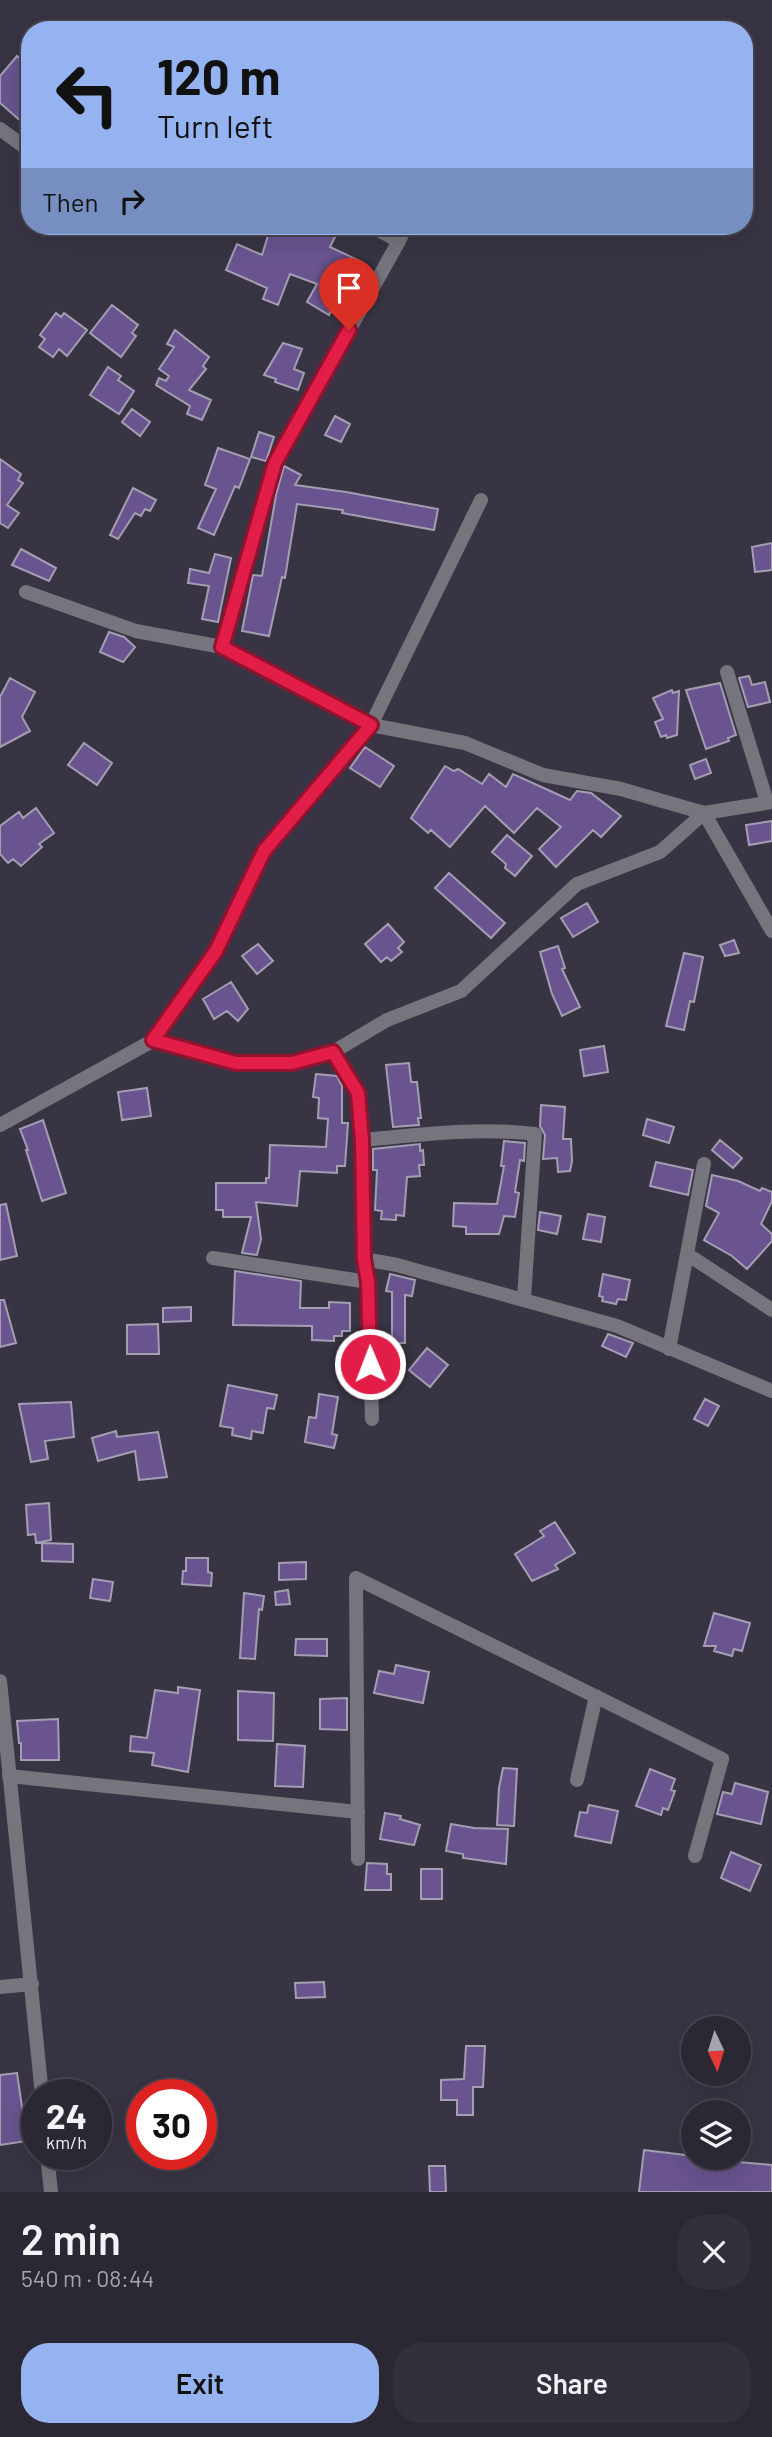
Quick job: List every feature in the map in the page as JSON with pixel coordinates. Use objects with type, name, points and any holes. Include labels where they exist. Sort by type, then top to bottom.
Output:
[{"type":"street","points":[[0,130],[21,145]]},
{"type":"street","points":[[387,235],[399,242]]},
{"type":"street","points":[[222,647],[275,463],[402,235]]},
{"type":"street","points":[[0,1125],[153,1040],[216,951],[264,851],[371,725],[481,500]]},
{"type":"street","points":[[26,592],[136,631],[222,647],[371,725],[465,743],[542,775],[621,789],[704,813],[769,802],[727,672]]},
{"type":"street","points":[[704,813],[772,931]]},
{"type":"street","points":[[153,1040],[236,1063],[292,1063],[333,1052],[387,1020],[461,991],[577,884],[660,852],[704,813]]},
{"type":"street","points":[[333,1052],[358,1093],[372,1419]]},
{"type":"street","points":[[362,1140],[465,1131],[534,1134],[524,1298]]},
{"type":"street","points":[[669,1349],[704,1164]]},
{"type":"street","points":[[687,1254],[772,1310]]},
{"type":"street","points":[[213,1258],[368,1282]]},
{"type":"street","points":[[364,1259],[524,1298],[617,1326],[772,1391]]},
{"type":"street","points":[[358,1859],[356,1578],[722,1759],[695,1856]]},
{"type":"street","points":[[0,1681],[41,2079]]},
{"type":"street","points":[[577,1780],[596,1696]]},
{"type":"street","points":[[9,1776],[358,1812]]},
{"type":"street","points":[[0,1987],[32,1984]]},
{"type":"street","points":[[49,2170],[51,2192]]},
{"type":"building","points":[[17,56],[21,59],[21,121],[0,103],[0,76]]},
{"type":"building","points":[[268,235],[336,235],[330,247],[362,262],[360,267],[368,271],[353,303],[347,301],[338,315],[331,311],[329,315],[307,302],[317,284],[290,274],[278,305],[263,299],[267,288],[226,270],[237,244],[262,255]]},
{"type":"building","points":[[112,305],[138,325],[132,333],[136,336],[121,357],[90,333]]},
{"type":"building","points":[[56,313],[61,317],[64,313],[87,330],[67,356],[59,349],[53,357],[39,347],[45,339],[40,335]]},
{"type":"building","points":[[175,330],[209,357],[203,366],[206,369],[189,390],[211,400],[202,420],[187,414],[190,406],[156,385],[159,378],[166,381],[169,376],[159,369],[174,347],[167,344]]},
{"type":"building","points":[[283,343],[302,349],[294,369],[304,373],[298,390],[264,375]]},
{"type":"building","points":[[108,367],[121,376],[118,380],[134,391],[119,414],[90,395]]},
{"type":"building","points":[[132,409],[150,422],[140,436],[122,422]]},
{"type":"building","points":[[335,416],[350,424],[341,442],[325,435]]},
{"type":"building","points":[[259,432],[274,437],[266,461],[251,457]]},
{"type":"building","points":[[218,448],[250,459],[239,488],[235,486],[214,535],[198,528],[216,489],[205,485]]},
{"type":"building","points":[[0,459],[21,474],[18,480],[23,483],[7,505],[19,513],[8,528],[0,523]]},
{"type":"building","points":[[284,466],[301,475],[295,485],[438,509],[434,530],[342,513],[343,510],[297,504],[285,578],[282,577],[269,636],[242,631],[253,575],[262,576],[276,495]]},
{"type":"building","points":[[133,488],[156,500],[150,511],[145,509],[141,516],[135,513],[118,539],[110,535]]},
{"type":"building","points":[[772,543],[772,570],[755,572],[752,547]]},
{"type":"building","points":[[21,549],[56,568],[49,581],[12,565]]},
{"type":"building","points":[[215,554],[231,558],[218,622],[202,619],[209,586],[188,583],[190,569],[209,573]]},
{"type":"building","points":[[109,632],[124,637],[135,647],[123,662],[100,652]]},
{"type":"building","points":[[749,676],[752,685],[765,682],[770,702],[748,707],[739,678]]},
{"type":"building","points":[[10,678],[35,692],[22,717],[30,731],[0,747],[0,697]]},
{"type":"building","points":[[720,683],[736,735],[728,738],[729,741],[706,749],[686,690]]},
{"type":"building","points":[[672,690],[673,693],[679,691],[677,735],[661,737],[655,722],[663,719],[653,698]]},
{"type":"building","points":[[84,743],[112,763],[97,785],[68,765]]},
{"type":"building","points":[[365,747],[394,766],[380,787],[350,768]]},
{"type":"building","points":[[706,759],[711,773],[695,779],[690,765]]},
{"type":"building","points":[[445,766],[454,771],[458,769],[482,784],[489,774],[506,787],[513,774],[570,800],[577,791],[591,793],[621,816],[601,837],[593,830],[556,867],[539,849],[561,827],[537,808],[514,833],[485,806],[450,847],[431,830],[428,833],[411,818]]},
{"type":"building","points":[[36,808],[54,833],[39,844],[42,847],[21,866],[13,859],[8,863],[0,854],[0,826],[19,812],[23,818]]},
{"type":"building","points":[[772,821],[772,841],[749,845],[746,825]]},
{"type":"building","points":[[507,835],[532,856],[515,876],[492,852]]},
{"type":"building","points":[[449,873],[505,923],[491,938],[435,888]]},
{"type":"building","points":[[587,903],[598,922],[573,937],[561,918]]},
{"type":"building","points":[[388,924],[404,942],[398,948],[402,952],[391,961],[387,957],[381,962],[365,944]]},
{"type":"building","points":[[734,940],[739,953],[725,956],[720,945]]},
{"type":"building","points":[[258,944],[273,961],[257,974],[242,956]]},
{"type":"building","points":[[558,946],[565,968],[562,969],[580,1007],[562,1016],[552,994],[540,952]]},
{"type":"building","points":[[684,953],[703,957],[694,1002],[690,1001],[684,1030],[666,1026]]},
{"type":"building","points":[[231,982],[248,1009],[238,1021],[227,1011],[214,1019],[203,999]]},
{"type":"building","points":[[604,1046],[608,1072],[584,1076],[580,1050]]},
{"type":"building","points":[[409,1063],[411,1082],[417,1082],[421,1118],[418,1118],[419,1125],[393,1127],[386,1065]]},
{"type":"building","points":[[316,1074],[337,1076],[342,1086],[342,1123],[348,1123],[345,1166],[337,1166],[337,1173],[300,1171],[297,1206],[256,1202],[261,1239],[257,1255],[242,1253],[251,1217],[223,1217],[223,1210],[216,1210],[216,1183],[266,1183],[266,1178],[269,1178],[270,1145],[326,1147],[328,1119],[318,1118],[319,1098],[313,1097]]},
{"type":"building","points":[[147,1088],[151,1116],[122,1120],[118,1092]]},
{"type":"building","points":[[541,1105],[565,1107],[563,1139],[571,1139],[570,1171],[558,1172],[557,1158],[543,1159],[545,1135],[540,1126]]},
{"type":"building","points":[[647,1119],[674,1127],[669,1143],[643,1135]]},
{"type":"building","points":[[43,1120],[66,1193],[42,1201],[20,1129]]},
{"type":"building","points":[[720,1140],[742,1158],[733,1168],[712,1150]]},
{"type":"building","points":[[504,1141],[525,1143],[524,1161],[520,1160],[515,1192],[519,1193],[515,1217],[504,1216],[499,1234],[466,1234],[466,1227],[453,1226],[454,1203],[497,1204],[504,1166],[501,1166]]},
{"type":"building","points":[[420,1144],[424,1165],[419,1165],[420,1176],[407,1177],[404,1216],[396,1215],[396,1220],[381,1219],[382,1211],[375,1210],[377,1170],[373,1170],[373,1149]]},
{"type":"building","points":[[656,1162],[693,1170],[688,1195],[650,1186]]},
{"type":"building","points":[[712,1175],[738,1181],[760,1191],[762,1188],[772,1192],[772,1201],[761,1224],[772,1234],[772,1241],[747,1269],[732,1256],[704,1240],[719,1213],[706,1206]]},
{"type":"building","points":[[6,1204],[17,1256],[0,1260],[0,1205]]},
{"type":"building","points":[[540,1212],[561,1216],[557,1234],[538,1230]]},
{"type":"building","points":[[588,1214],[605,1217],[601,1242],[583,1239]]},
{"type":"building","points":[[235,1271],[301,1281],[300,1308],[329,1308],[329,1302],[350,1303],[350,1331],[342,1331],[342,1336],[334,1336],[334,1341],[312,1340],[312,1326],[233,1325]]},
{"type":"building","points":[[390,1274],[415,1280],[412,1296],[405,1295],[405,1343],[392,1343],[392,1292],[386,1291]]},
{"type":"building","points":[[603,1274],[630,1280],[626,1300],[618,1299],[616,1304],[602,1301],[603,1297],[599,1296]]},
{"type":"building","points":[[0,1300],[4,1300],[16,1343],[0,1347]]},
{"type":"building","points":[[191,1307],[191,1321],[163,1322],[163,1308]]},
{"type":"building","points":[[158,1324],[159,1354],[127,1354],[127,1325]]},
{"type":"building","points":[[608,1334],[633,1343],[626,1357],[602,1346]]},
{"type":"building","points":[[427,1348],[448,1365],[430,1387],[409,1370]]},
{"type":"building","points":[[228,1385],[277,1395],[274,1409],[267,1408],[263,1433],[252,1431],[251,1439],[232,1435],[233,1428],[220,1426]]},
{"type":"building","points":[[319,1394],[338,1397],[332,1434],[337,1435],[334,1448],[305,1442],[309,1417],[316,1418]]},
{"type":"building","points":[[705,1399],[719,1406],[708,1426],[694,1419]]},
{"type":"building","points":[[71,1402],[74,1437],[45,1441],[48,1459],[31,1462],[19,1404]]},
{"type":"building","points":[[116,1431],[117,1437],[158,1432],[167,1477],[139,1480],[135,1451],[98,1461],[92,1438]]},
{"type":"building","points":[[49,1503],[51,1540],[36,1543],[35,1534],[28,1535],[26,1505]]},
{"type":"building","points":[[555,1522],[575,1553],[555,1565],[558,1569],[532,1581],[515,1554],[544,1536],[540,1531]]},
{"type":"building","points":[[42,1543],[73,1544],[73,1562],[42,1561]]},
{"type":"building","points":[[186,1558],[208,1558],[208,1572],[212,1573],[211,1586],[182,1584]]},
{"type":"building","points":[[306,1562],[306,1579],[279,1580],[279,1563]]},
{"type":"building","points":[[93,1579],[113,1582],[110,1601],[90,1598]]},
{"type":"building","points":[[288,1590],[290,1604],[276,1605],[275,1592]]},
{"type":"building","points":[[244,1593],[264,1596],[262,1610],[259,1609],[255,1659],[240,1658]]},
{"type":"building","points":[[714,1613],[750,1623],[742,1651],[734,1649],[732,1656],[714,1651],[716,1646],[704,1646]]},
{"type":"building","points":[[296,1639],[327,1639],[327,1656],[295,1655]]},
{"type":"building","points":[[396,1665],[429,1672],[423,1703],[374,1693],[379,1671],[394,1674]]},
{"type":"building","points":[[178,1687],[200,1690],[188,1772],[152,1765],[154,1753],[130,1751],[131,1736],[147,1738],[155,1690],[178,1693]]},
{"type":"building","points":[[238,1691],[274,1693],[273,1741],[238,1740]]},
{"type":"building","points":[[347,1698],[347,1730],[320,1729],[320,1699]]},
{"type":"building","points":[[58,1719],[59,1760],[21,1760],[17,1721]]},
{"type":"building","points":[[277,1744],[305,1746],[303,1787],[275,1786]]},
{"type":"building","points":[[503,1768],[517,1769],[514,1826],[497,1825]]},
{"type":"building","points":[[650,1769],[675,1779],[671,1790],[675,1791],[668,1810],[663,1808],[661,1815],[636,1806]]},
{"type":"building","points":[[735,1783],[768,1792],[761,1824],[717,1814],[723,1792],[732,1794]]},
{"type":"building","points":[[589,1805],[618,1811],[611,1843],[575,1836],[580,1812],[587,1813]]},
{"type":"building","points":[[385,1813],[401,1816],[400,1819],[420,1825],[414,1845],[380,1839]]},
{"type":"building","points":[[451,1824],[508,1829],[506,1864],[463,1858],[463,1854],[446,1851]]},
{"type":"building","points":[[731,1852],[761,1865],[750,1891],[721,1878]]},
{"type":"building","points":[[367,1863],[387,1864],[387,1874],[391,1874],[391,1890],[365,1890]]},
{"type":"building","points":[[421,1869],[442,1869],[442,1899],[421,1899]]},
{"type":"building","points":[[324,1982],[325,1997],[296,1998],[295,1983]]},
{"type":"building","points":[[466,2046],[485,2046],[483,2087],[473,2087],[473,2115],[457,2115],[457,2100],[441,2100],[441,2080],[464,2079]]},
{"type":"building","points":[[17,2073],[21,2100],[21,2142],[0,2145],[0,2075]]},
{"type":"building","points":[[644,2150],[681,2155],[681,2170],[751,2170],[751,2163],[772,2165],[772,2192],[639,2192]]},
{"type":"building","points":[[429,2166],[445,2166],[446,2192],[430,2192]]},
{"type":"route","points":[[349,330],[275,463],[222,647],[371,725],[264,851],[216,951],[153,1040],[236,1063],[292,1063],[333,1052],[358,1093],[370,1364]]}]
